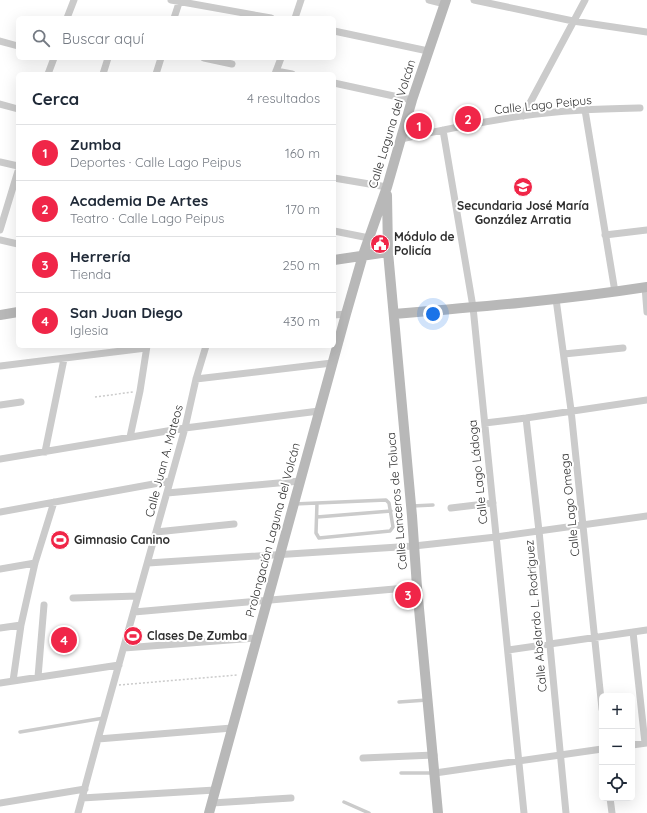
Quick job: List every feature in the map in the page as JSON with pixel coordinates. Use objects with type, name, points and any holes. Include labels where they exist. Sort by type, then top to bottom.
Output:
[{"type":"main road","name":"Calle Laguna del Volcán","points":[[363,255],[387,187],[412,100],[445,2]]},
{"type":"main road","name":"Calle Lanceros de Toluca","points":[[387,187],[388,252],[438,813]]},
{"type":"main road","points":[[336,260],[388,252]]},
{"type":"main road","name":"Prolongación Laguna del Volcán","points":[[209,813],[246,674],[363,255]]},
{"type":"main road","points":[[394,314],[556,299],[646,287]]},
{"type":"main road","points":[[0,315],[16,312]]},
{"type":"street","points":[[68,16],[74,0]]},
{"type":"street","points":[[171,0],[260,16]]},
{"type":"street","points":[[296,16],[301,0]]},
{"type":"street","points":[[429,0],[445,2]]},
{"type":"street","points":[[474,0],[572,21],[647,32]]},
{"type":"street","points":[[523,116],[572,21],[585,0]]},
{"type":"street","points":[[175,16],[179,1]]},
{"type":"street","points":[[336,31],[428,51]]},
{"type":"street","points":[[0,41],[16,45]]},
{"type":"street","points":[[49,72],[53,60]]},
{"type":"street","points":[[104,72],[107,60]]},
{"type":"street","points":[[157,72],[160,60]]},
{"type":"street","points":[[213,60],[232,64]]},
{"type":"street","points":[[276,72],[280,60]]},
{"type":"street","points":[[336,83],[412,100]]},
{"type":"street","points":[[0,104],[16,108]]},
{"type":"street","name":"Calle Lago Peipus","points":[[401,139],[523,116],[585,110],[640,108]]},
{"type":"street","points":[[585,110],[615,292]]},
{"type":"street","name":"Calle Lago Ládoga","points":[[443,130],[473,307],[524,813]]},
{"type":"street","points":[[0,162],[16,166]]},
{"type":"street","points":[[0,230],[16,178]]},
{"type":"street","points":[[336,178],[387,187]]},
{"type":"street","points":[[605,235],[647,230]]},
{"type":"street","points":[[336,231],[369,238]]},
{"type":"street","points":[[0,240],[16,244]]},
{"type":"street","points":[[646,287],[647,312]]},
{"type":"street","name":"Calle Lago Omega","points":[[556,299],[571,410],[600,693]]},
{"type":"street","points":[[336,315],[346,314]]},
{"type":"street","points":[[0,366],[64,359],[139,348]]},
{"type":"street","points":[[130,437],[140,391],[146,348]]},
{"type":"street","name":"Calle Juan A. Mateos","points":[[78,813],[185,428],[196,379],[205,348]]},
{"type":"street","points":[[564,354],[622,348]]},
{"type":"street","points":[[45,452],[64,359]]},
{"type":"street","points":[[196,379],[332,363]]},
{"type":"street","points":[[485,423],[647,400]]},
{"type":"street","points":[[0,405],[21,402]]},
{"type":"street","points":[[0,459],[185,428],[319,411]]},
{"type":"street","name":"Calle Abelardo L. Rodríguez","points":[[526,418],[539,531],[566,813]]},
{"type":"street","points":[[167,493],[300,480]]},
{"type":"street","points":[[0,512],[170,481]]},
{"type":"street","points":[[13,681],[21,625],[35,563],[54,502]]},
{"type":"street","points":[[451,508],[493,502]]},
{"type":"street","points":[[148,563],[414,546],[496,537],[647,516]]},
{"type":"street","points":[[156,532],[234,524]]},
{"type":"street","points":[[0,569],[35,563]]},
{"type":"street","points":[[134,612],[417,588]]},
{"type":"street","points":[[73,598],[138,596]]},
{"type":"street","points":[[38,677],[44,605]]},
{"type":"street","points":[[0,628],[21,625]]},
{"type":"street","points":[[508,650],[647,630]]},
{"type":"street","points":[[633,632],[646,743],[635,745]]},
{"type":"street","points":[[124,648],[256,638]]},
{"type":"street","points":[[0,683],[119,665]]},
{"type":"street","points":[[98,739],[232,728]]},
{"type":"street","points":[[435,773],[599,749]]},
{"type":"street","points":[[363,758],[434,755]]},
{"type":"street","points":[[0,803],[85,789]]},
{"type":"street","points":[[82,798],[215,790]]},
{"type":"street","points":[[212,802],[291,798]]},
{"type":"street","points":[[610,801],[612,813]]},
{"type":"lane","points":[[293,504],[386,500],[392,511],[393,527],[390,531],[319,538],[316,534],[317,503]]},
{"type":"lane","points":[[411,506],[433,505]]},
{"type":"lane","points":[[317,517],[392,511]]},
{"type":"lane","points":[[399,702],[428,700]]},
{"type":"lane","points":[[20,732],[104,718]]},
{"type":"lane","points":[[401,773],[435,773]]},
{"type":"lane","points":[[344,802],[369,813]]},
{"type":"path","points":[[95,397],[140,391]]},
{"type":"path","points":[[114,686],[246,674]]},
{"type":"place","name":"Academia De Artes","points":[[468,119]]},
{"type":"place","name":"Zumba","points":[[419,126]]},
{"type":"place","name":"Secundaria José María González Arratia","points":[[523,187]]},
{"type":"place","name":"Módulo de Policía","points":[[380,244]]},
{"type":"place","name":"Gimnasio Canino","points":[[60,540]]},
{"type":"place","name":"Herrería","points":[[408,595]]},
{"type":"place","name":"Clases De Zumba","points":[[133,636]]},
{"type":"place","name":"San Juan Diego","points":[[64,640]]}]
